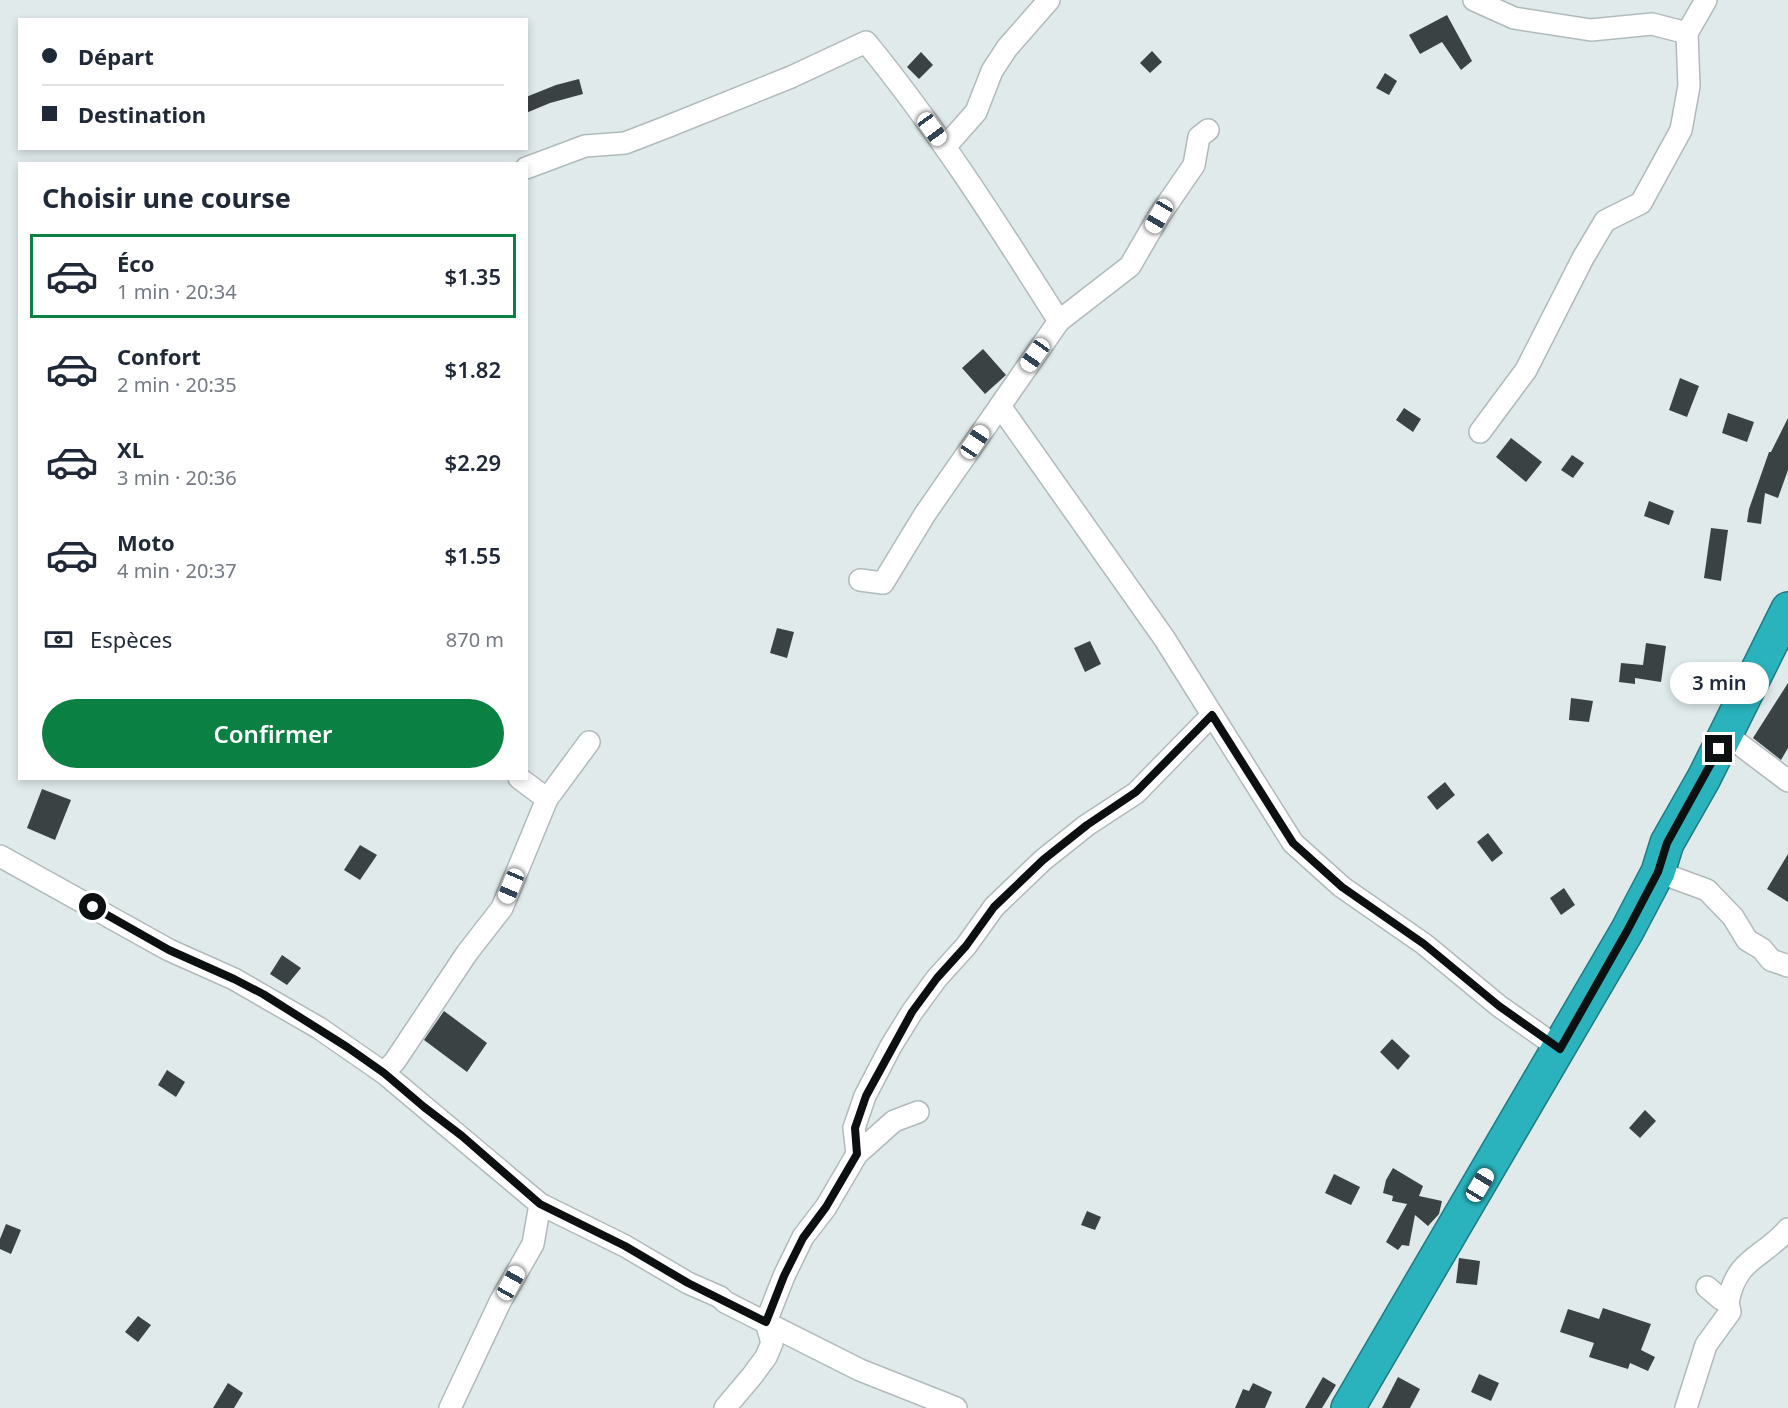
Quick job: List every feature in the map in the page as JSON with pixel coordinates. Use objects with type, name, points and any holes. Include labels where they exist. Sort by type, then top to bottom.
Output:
[{"type":"highway","points":[[1348,1408],[1560,1049],[1658,872],[1667,843],[1726,734],[1788,609]]},
{"type":"street","points":[[945,147],[975,112],[992,70],[1007,48],[1049,0]]},
{"type":"street","points":[[1474,0],[1514,18],[1591,30],[1652,24],[1687,33]]},
{"type":"street","points":[[1480,432],[1526,370],[1605,221],[1641,203],[1681,129],[1689,86],[1687,33],[1706,0]]},
{"type":"street","points":[[528,167],[585,146],[625,142],[664,128],[791,77],[866,42],[893,75],[974,187],[1059,321]]},
{"type":"street","points":[[860,580],[883,583],[925,514],[1059,321],[1130,266],[1159,216],[1194,165],[1199,137],[1208,130]]},
{"type":"street","points":[[1000,406],[1164,638],[1293,843],[1342,887],[1424,944],[1499,1006],[1560,1049]]},
{"type":"street","points":[[857,1154],[855,1128],[866,1096],[891,1046],[925,995],[966,946],[994,907],[1043,860],[1087,825],[1136,792],[1212,715]]},
{"type":"street","points":[[1726,734],[1788,781]]},
{"type":"street","points":[[384,1073],[395,1061],[467,953],[502,908],[547,799],[589,742]]},
{"type":"street","points":[[522,780],[547,799]]},
{"type":"street","points":[[0,856],[169,950],[263,994],[319,1028],[384,1073],[540,1204],[625,1246],[679,1278],[861,1370],[956,1408]]},
{"type":"street","points":[[1658,872],[1707,890],[1733,917],[1747,940],[1762,949],[1771,960],[1788,966]]},
{"type":"street","points":[[725,1408],[766,1357],[772,1343],[766,1322],[784,1276],[803,1238],[826,1207],[857,1154],[894,1121],[918,1112]]},
{"type":"street","points":[[450,1408],[500,1302],[533,1244],[540,1204]]},
{"type":"street","points":[[1686,1408],[1706,1345],[1730,1312],[1728,1302],[1731,1289],[1744,1265],[1765,1252],[1788,1229]]},
{"type":"street","points":[[1707,1287],[1728,1302]]},
{"type":"building","points":[[1447,15],[1472,61],[1461,70],[1442,42],[1420,54],[1409,35]]},
{"type":"building","points":[[1152,51],[1162,62],[1150,73],[1140,63]]},
{"type":"building","points":[[921,52],[933,65],[919,79],[907,67]]},
{"type":"building","points":[[1385,73],[1397,81],[1389,95],[1376,88]]},
{"type":"building","points":[[579,79],[583,94],[550,103],[528,112],[528,96]]},
{"type":"building","points":[[983,349],[1006,375],[985,394],[962,368]]},
{"type":"building","points":[[1680,378],[1699,386],[1687,417],[1669,410]]},
{"type":"building","points":[[1404,408],[1421,419],[1413,432],[1396,420]]},
{"type":"building","points":[[1728,413],[1754,422],[1747,442],[1722,433]]},
{"type":"building","points":[[1788,418],[1788,470],[1778,498],[1765,493],[1761,524],[1747,522],[1749,509],[1769,452]]},
{"type":"building","points":[[1511,438],[1542,462],[1526,482],[1496,457]]},
{"type":"building","points":[[1572,455],[1584,463],[1573,478],[1561,470]]},
{"type":"building","points":[[1649,501],[1674,511],[1669,525],[1644,516]]},
{"type":"building","points":[[1711,528],[1728,530],[1721,581],[1704,578]]},
{"type":"building","points":[[777,628],[794,632],[787,658],[770,653]]},
{"type":"building","points":[[1090,641],[1101,664],[1085,672],[1074,648]]},
{"type":"building","points":[[1646,643],[1666,646],[1661,682],[1635,678],[1635,684],[1619,682],[1621,663],[1643,665]]},
{"type":"building","points":[[1788,683],[1788,748],[1781,760],[1753,738]]},
{"type":"building","points":[[1571,698],[1593,701],[1589,722],[1569,720]]},
{"type":"building","points":[[1445,782],[1455,795],[1437,810],[1427,797]]},
{"type":"building","points":[[42,789],[71,800],[55,840],[27,828]]},
{"type":"building","points":[[1488,833],[1503,853],[1492,862],[1477,842]]},
{"type":"building","points":[[360,845],[377,855],[360,880],[344,870]]},
{"type":"building","points":[[1788,854],[1788,902],[1767,889]]},
{"type":"building","points":[[1564,888],[1575,905],[1561,915],[1550,898]]},
{"type":"building","points":[[282,955],[301,968],[287,985],[270,974]]},
{"type":"building","points":[[444,1011],[487,1043],[467,1072],[424,1040]]},
{"type":"building","points":[[1392,1039],[1410,1056],[1398,1070],[1380,1052]]},
{"type":"building","points":[[167,1070],[185,1082],[176,1097],[158,1085]]},
{"type":"building","points":[[1645,1110],[1656,1121],[1640,1138],[1629,1128]]},
{"type":"building","points":[[1393,1168],[1423,1186],[1419,1196],[1442,1201],[1439,1214],[1428,1226],[1415,1215],[1409,1246],[1402,1245],[1398,1250],[1386,1242],[1407,1204],[1392,1201],[1393,1196],[1383,1193],[1386,1180]]},
{"type":"building","points":[[1334,1174],[1360,1187],[1351,1205],[1325,1193]]},
{"type":"building","points":[[1087,1211],[1101,1217],[1095,1230],[1081,1225]]},
{"type":"building","points":[[6,1224],[21,1230],[11,1254],[0,1249],[0,1239]]},
{"type":"building","points":[[1459,1258],[1480,1261],[1477,1285],[1456,1283]]},
{"type":"building","points":[[1603,1308],[1651,1324],[1641,1350],[1655,1357],[1648,1371],[1630,1363],[1628,1369],[1589,1357],[1594,1343],[1560,1332],[1568,1309],[1599,1319]]},
{"type":"building","points":[[138,1316],[151,1325],[138,1342],[125,1332]]},
{"type":"building","points":[[1479,1374],[1499,1383],[1491,1401],[1471,1392]]},
{"type":"building","points":[[1323,1377],[1336,1385],[1322,1408],[1305,1408]]},
{"type":"building","points":[[1398,1377],[1420,1389],[1410,1408],[1382,1408]]},
{"type":"building","points":[[228,1383],[243,1393],[234,1408],[213,1408]]},
{"type":"building","points":[[1253,1383],[1272,1392],[1265,1408],[1235,1408],[1243,1389],[1249,1391]]},
{"type":"route","points":[[93,907],[169,950],[263,994],[319,1028],[384,1073],[462,1136],[540,1204],[625,1246],[660,1268],[766,1322],[784,1276],[803,1238],[826,1207],[857,1154],[855,1128],[866,1096],[891,1046],[912,1012],[937,978],[966,946],[994,907],[1043,860],[1087,825],[1136,792],[1212,715],[1293,843],[1342,887],[1424,944],[1499,1006],[1560,1049],[1627,931],[1658,872],[1667,843],[1719,749]]}]
